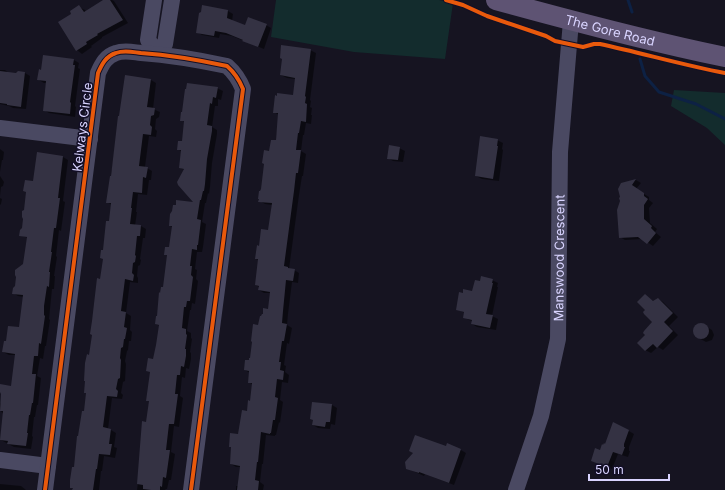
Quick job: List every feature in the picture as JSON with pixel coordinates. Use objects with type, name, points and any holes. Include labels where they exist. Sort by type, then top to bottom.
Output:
[{"type":"main road","name":"The Gore Road","points":[[496,0],[571,21],[664,44],[725,57]]},
{"type":"street","points":[[154,0],[148,40],[158,54],[165,44],[172,0]]},
{"type":"street","name":"Manswood Crescent","points":[[516,490],[541,416],[558,339],[560,152],[571,21]]},
{"type":"street","name":"Kelways Circle","points":[[45,490],[98,73],[102,64],[108,57],[116,53],[126,51],[158,54],[227,66],[240,80],[243,89],[191,490]]},
{"type":"street","points":[[0,128],[90,140]]},
{"type":"street","points":[[0,460],[48,466]]},
{"type":"green space","points":[[276,0],[439,0],[453,3],[445,59],[354,52],[271,37]]},
{"type":"green space","points":[[674,90],[725,93],[725,145],[707,128],[671,106]]},
{"type":"building","points":[[103,0],[110,0],[123,20],[97,34],[98,35],[86,42],[87,44],[76,51],[58,22],[71,14],[70,11],[79,5],[84,12]]},
{"type":"building","points":[[202,5],[228,10],[227,18],[245,25],[248,17],[267,24],[258,47],[226,33],[215,31],[214,36],[196,33],[199,13],[201,12]]},
{"type":"building","points":[[281,45],[311,49],[305,96],[305,103],[307,104],[306,122],[301,121],[298,133],[296,150],[301,150],[298,173],[296,173],[284,266],[295,269],[293,281],[286,280],[282,323],[287,324],[284,341],[282,341],[279,362],[281,362],[280,370],[284,371],[283,380],[277,379],[275,397],[278,398],[275,420],[273,420],[271,433],[261,432],[255,480],[259,481],[258,490],[237,490],[240,466],[230,464],[230,433],[238,434],[242,410],[247,411],[248,400],[250,401],[252,383],[248,383],[249,371],[244,370],[245,360],[249,360],[250,358],[253,324],[258,325],[260,316],[263,314],[263,308],[268,309],[270,292],[258,290],[259,286],[255,285],[258,259],[255,259],[257,245],[259,246],[261,229],[268,230],[272,203],[258,202],[264,164],[262,163],[264,150],[269,151],[271,140],[276,140],[278,113],[273,113],[275,95],[277,96],[277,93],[293,95],[295,78],[280,75],[282,59],[280,58]]},
{"type":"building","points":[[43,55],[74,59],[73,65],[75,65],[70,102],[70,114],[43,111],[46,81],[37,80],[39,69],[41,70]]},
{"type":"building","points":[[0,71],[16,73],[18,71],[25,72],[21,107],[0,103]]},
{"type":"building","points":[[125,75],[151,79],[147,107],[155,108],[154,115],[151,116],[151,135],[143,134],[139,166],[148,167],[146,178],[143,177],[142,193],[133,192],[131,208],[130,224],[141,225],[140,236],[137,236],[136,256],[135,262],[133,263],[132,273],[134,275],[133,281],[125,279],[121,311],[126,312],[124,327],[127,328],[123,347],[121,348],[120,378],[118,379],[116,389],[118,391],[117,397],[107,396],[103,427],[111,429],[109,444],[112,444],[110,455],[99,454],[93,490],[72,490],[73,488],[70,488],[70,480],[72,467],[74,467],[77,436],[82,411],[84,411],[86,393],[84,393],[85,363],[87,354],[89,355],[92,335],[90,334],[97,278],[100,279],[103,259],[100,258],[101,250],[103,250],[106,221],[109,221],[111,203],[106,203]]},
{"type":"building","points":[[187,83],[218,87],[216,98],[213,97],[212,104],[210,103],[207,125],[212,126],[212,131],[207,159],[204,191],[200,200],[197,219],[201,220],[198,245],[197,250],[192,249],[190,266],[192,266],[191,275],[193,277],[190,301],[187,301],[186,307],[184,307],[182,328],[186,329],[187,335],[185,349],[186,356],[184,367],[181,366],[180,375],[177,375],[175,394],[178,394],[174,424],[169,424],[166,450],[170,450],[166,478],[163,477],[162,487],[160,486],[160,490],[151,490],[143,489],[143,485],[137,484],[142,421],[146,422],[149,401],[146,401],[150,372],[146,371],[148,358],[153,359],[156,345],[159,325],[155,324],[159,292],[160,293],[161,287],[163,287],[167,255],[164,255],[165,247],[169,247],[172,226],[169,226],[170,214],[173,205],[176,205],[176,200],[193,202],[177,182],[184,169],[179,168],[181,150],[177,150],[178,141],[182,141],[184,121],[180,121]]},
{"type":"building","points":[[480,136],[498,139],[493,179],[475,176]]},
{"type":"building","points":[[389,145],[400,147],[398,160],[387,159]]},
{"type":"building","points":[[37,152],[63,156],[58,198],[60,198],[56,228],[54,228],[49,272],[49,287],[47,286],[44,306],[45,316],[41,344],[39,343],[38,356],[34,356],[32,374],[36,374],[33,403],[29,415],[26,446],[7,444],[8,441],[0,440],[3,411],[0,411],[0,384],[11,386],[15,354],[2,352],[4,341],[6,341],[8,326],[19,327],[23,295],[12,294],[15,286],[15,270],[23,264],[27,237],[19,236],[22,228],[22,211],[24,210],[26,192],[23,191],[25,180],[33,181]]},
{"type":"building","points":[[636,179],[632,185],[644,193],[644,196],[648,199],[644,205],[644,219],[652,226],[651,228],[656,233],[647,244],[638,237],[619,238],[617,210],[620,197],[618,189],[621,183]]},
{"type":"building","points":[[481,276],[493,279],[486,314],[493,315],[490,328],[471,324],[472,320],[463,318],[464,312],[456,310],[459,292],[463,293],[463,289],[472,291],[475,280],[480,281]]},
{"type":"building","points":[[645,294],[653,301],[658,298],[673,313],[664,322],[673,331],[657,348],[653,344],[645,351],[637,343],[645,335],[643,333],[644,331],[652,322],[644,314],[643,312],[645,310],[637,302]]},
{"type":"building","points":[[701,323],[707,325],[709,331],[707,337],[701,339],[695,337],[693,331],[695,325]]},
{"type":"building","points":[[312,402],[332,404],[330,422],[326,422],[325,427],[312,425],[313,420],[310,419]]},
{"type":"building","points":[[613,422],[629,430],[622,455],[613,452],[607,467],[591,461],[595,448],[600,450],[602,444],[605,444]]},
{"type":"building","points":[[415,435],[446,446],[447,443],[461,449],[449,483],[406,469],[405,462],[413,453],[409,451]]},
{"type":"waterway","points":[[628,0],[632,12]]},
{"type":"waterway","points":[[640,59],[645,76],[659,92],[696,104],[725,119]]},
{"type":"cycle path","points":[[446,0],[546,36],[555,41],[583,47],[600,44],[725,73]]},
{"type":"cycle path","points":[[45,490],[98,73],[107,58],[116,53],[125,51],[173,56],[227,66],[236,76],[243,89],[191,490]]}]
